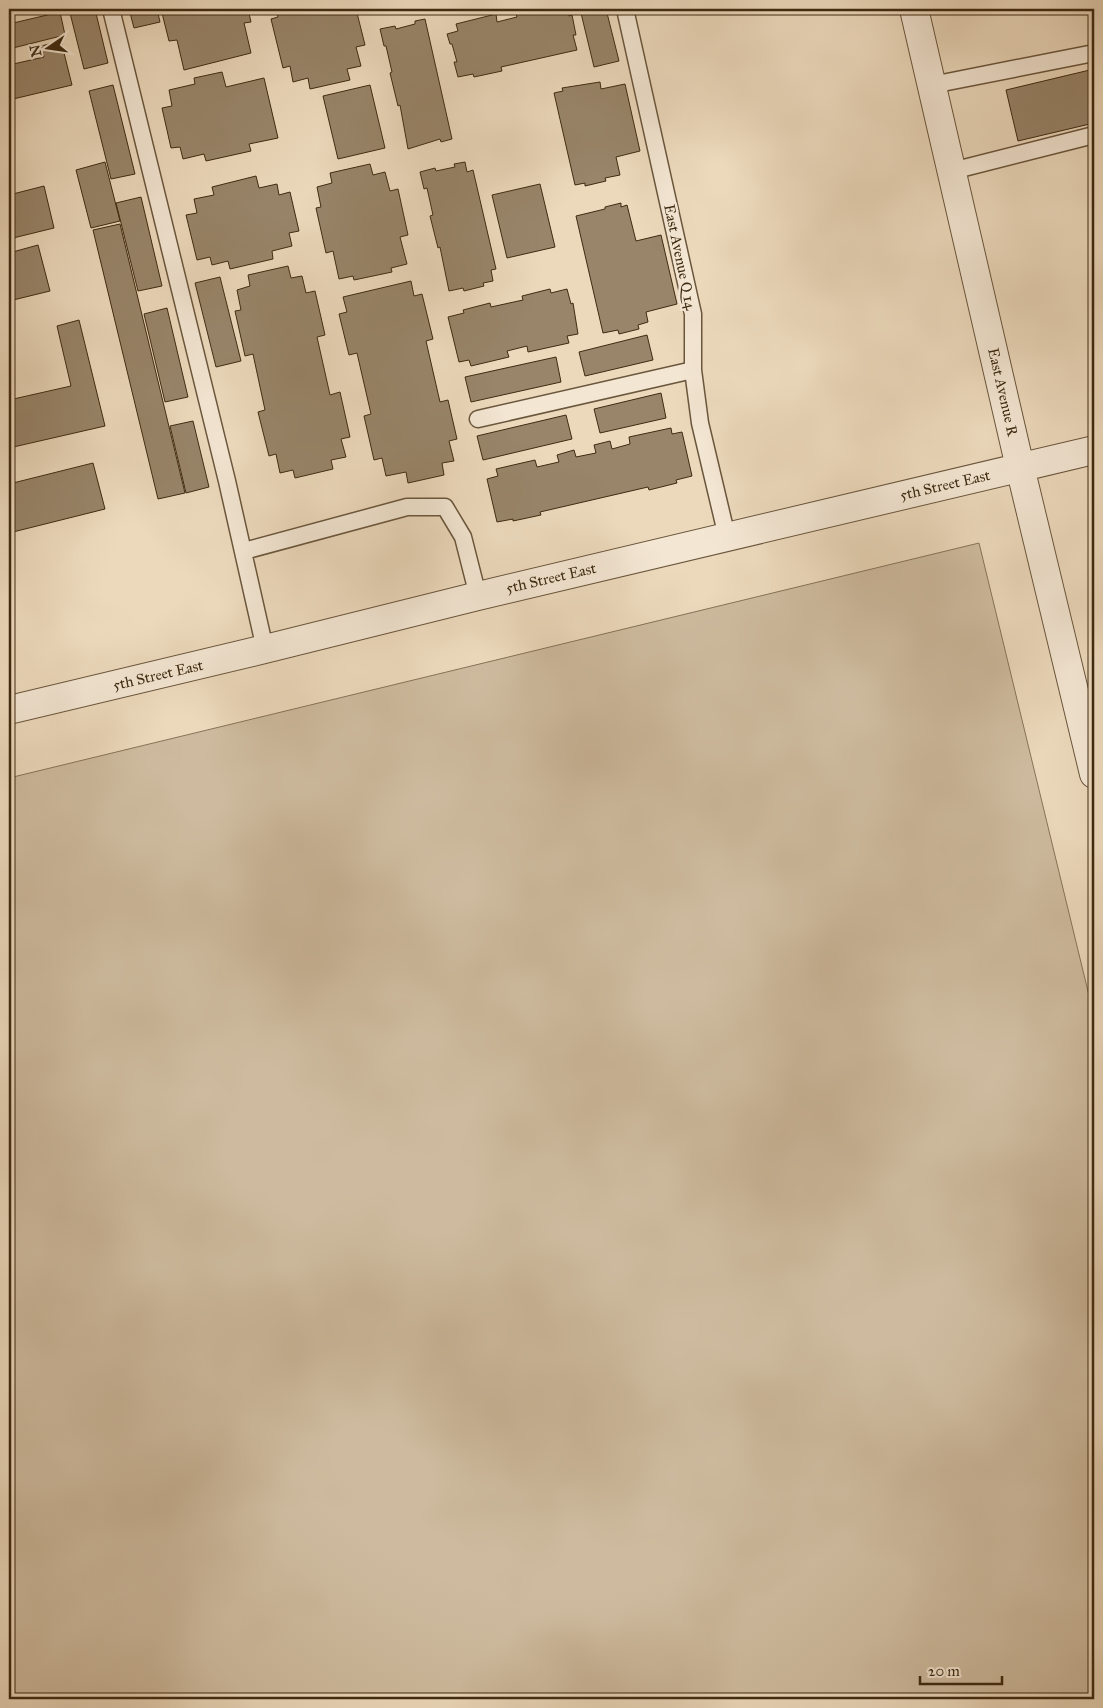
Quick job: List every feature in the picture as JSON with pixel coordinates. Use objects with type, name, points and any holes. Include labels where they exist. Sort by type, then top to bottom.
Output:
[{"type":"street","name":"East Avenue R","points":[[914,9],[1020,467],[1094,774]]},
{"type":"street","name":"5th Street East","points":[[9,710],[478,596],[1094,450]]},
{"type":"lane","points":[[111,9],[244,550],[265,649]]},
{"type":"lane","name":"East Avenue Q 14","points":[[625,9],[693,314],[693,370],[700,423],[727,537]]},
{"type":"lane","points":[[932,85],[1094,54]]},
{"type":"lane","points":[[952,171],[1094,135]]},
{"type":"lane","points":[[478,419],[693,370]]},
{"type":"lane","points":[[244,550],[407,507],[445,507],[463,536],[478,596]]},
{"type":"shaded area","points":[[979,543],[1094,1016],[1094,1699],[9,1699],[9,778]]},
{"type":"building","points":[[69,9],[95,9],[108,63],[84,69]]},
{"type":"building","points":[[129,9],[157,9],[160,22],[134,28]]},
{"type":"building","points":[[161,9],[248,9],[251,22],[244,23],[251,53],[184,70],[177,40],[169,41]]},
{"type":"building","points":[[276,9],[356,9],[365,45],[356,47],[361,66],[347,69],[350,80],[310,89],[308,78],[293,82],[290,66],[283,68],[271,19],[278,17]]},
{"type":"building","points":[[525,9],[567,9],[569,16],[572,15],[576,35],[573,35],[577,50],[501,67],[502,71],[474,77],[473,74],[458,77],[454,62],[457,62],[447,34],[458,31],[456,24],[496,14],[497,22],[517,17],[515,11]]},
{"type":"building","points":[[580,9],[606,9],[619,61],[594,67]]},
{"type":"building","points":[[60,12],[65,35],[9,49],[9,24]]},
{"type":"building","points":[[425,19],[452,139],[441,142],[440,139],[408,149],[400,105],[398,106],[386,46],[384,46],[380,29],[395,26],[396,29]]},
{"type":"building","points":[[61,41],[72,85],[9,100],[9,65],[44,57],[41,46]]},
{"type":"building","points":[[1094,69],[1094,123],[1018,141],[1006,90]]},
{"type":"building","points":[[222,72],[226,87],[264,78],[278,138],[249,144],[251,151],[206,161],[204,154],[183,159],[180,147],[171,148],[162,108],[172,106],[169,90],[195,84],[194,78]]},
{"type":"building","points":[[600,82],[601,89],[625,84],[640,151],[616,157],[620,175],[605,178],[606,181],[585,186],[585,183],[575,185],[554,93],[563,91],[562,88]]},
{"type":"building","points":[[113,85],[135,174],[111,179],[89,91]]},
{"type":"building","points":[[370,85],[385,148],[338,159],[323,96]]},
{"type":"building","points":[[105,162],[120,221],[91,228],[76,170]]},
{"type":"building","points":[[465,162],[467,172],[473,170],[496,269],[491,270],[493,281],[483,283],[484,286],[464,291],[463,288],[449,291],[440,247],[438,248],[430,216],[433,215],[427,188],[424,189],[420,172],[435,168],[436,171],[455,167],[454,164]]},
{"type":"building","points":[[370,164],[373,175],[385,172],[390,191],[398,189],[408,235],[400,237],[407,264],[391,268],[392,272],[354,280],[353,276],[339,279],[333,251],[326,253],[316,208],[321,207],[317,187],[332,183],[330,173]]},
{"type":"building","points":[[256,176],[259,188],[277,184],[279,195],[290,192],[299,231],[289,233],[292,246],[272,251],[273,259],[230,269],[228,261],[212,265],[210,257],[197,260],[186,215],[197,213],[194,199],[214,195],[212,187]]},
{"type":"building","points":[[540,184],[555,247],[507,258],[492,195]]},
{"type":"building","points":[[44,186],[54,228],[9,239],[9,195]]},
{"type":"building","points":[[141,197],[162,286],[138,291],[116,203]]},
{"type":"building","points":[[621,203],[621,207],[627,205],[636,241],[661,235],[677,304],[646,312],[648,322],[638,325],[639,329],[619,334],[618,330],[603,333],[576,216]]},
{"type":"building","points":[[120,224],[185,493],[158,499],[93,230]]},
{"type":"building","points":[[38,245],[50,291],[9,301],[9,253]]},
{"type":"building","points":[[288,266],[291,278],[302,276],[306,293],[315,291],[325,335],[317,337],[330,395],[340,392],[350,437],[341,439],[346,457],[331,460],[333,469],[295,478],[293,470],[280,473],[276,454],[269,456],[258,412],[265,410],[253,354],[245,356],[235,311],[241,310],[237,290],[250,286],[248,275]]},
{"type":"building","points":[[220,277],[241,361],[216,367],[195,283]]},
{"type":"building","points":[[411,281],[414,296],[422,294],[433,339],[426,341],[440,402],[448,400],[457,439],[449,441],[454,461],[442,463],[444,475],[408,483],[406,472],[386,476],[382,458],[374,460],[364,416],[371,414],[357,353],[349,355],[339,314],[347,312],[343,297]]},
{"type":"building","points":[[550,289],[551,293],[567,289],[571,304],[573,303],[578,334],[567,336],[569,343],[528,352],[527,346],[507,351],[509,357],[471,366],[469,360],[459,362],[448,317],[464,313],[463,310],[490,303],[491,307],[523,300],[522,296]]},
{"type":"building","points":[[167,308],[188,397],[165,402],[144,314]]},
{"type":"building","points":[[79,320],[105,426],[9,448],[9,400],[71,386],[57,326]]},
{"type":"building","points":[[647,335],[653,360],[585,376],[579,352]]},
{"type":"building","points":[[556,357],[561,382],[471,402],[465,377]]},
{"type":"building","points":[[661,393],[666,418],[600,433],[594,409]]},
{"type":"building","points":[[566,415],[572,439],[483,460],[477,436]]},
{"type":"building","points":[[193,421],[209,487],[186,493],[170,426]]},
{"type":"building","points":[[671,428],[672,434],[682,432],[692,476],[676,480],[677,483],[649,490],[648,487],[540,512],[541,515],[513,521],[513,519],[497,522],[487,479],[498,476],[496,469],[535,460],[537,467],[559,462],[557,455],[574,450],[576,457],[596,453],[594,445],[610,441],[612,449],[630,444],[629,437]]},
{"type":"building","points":[[93,463],[105,509],[9,533],[9,484]]}]
